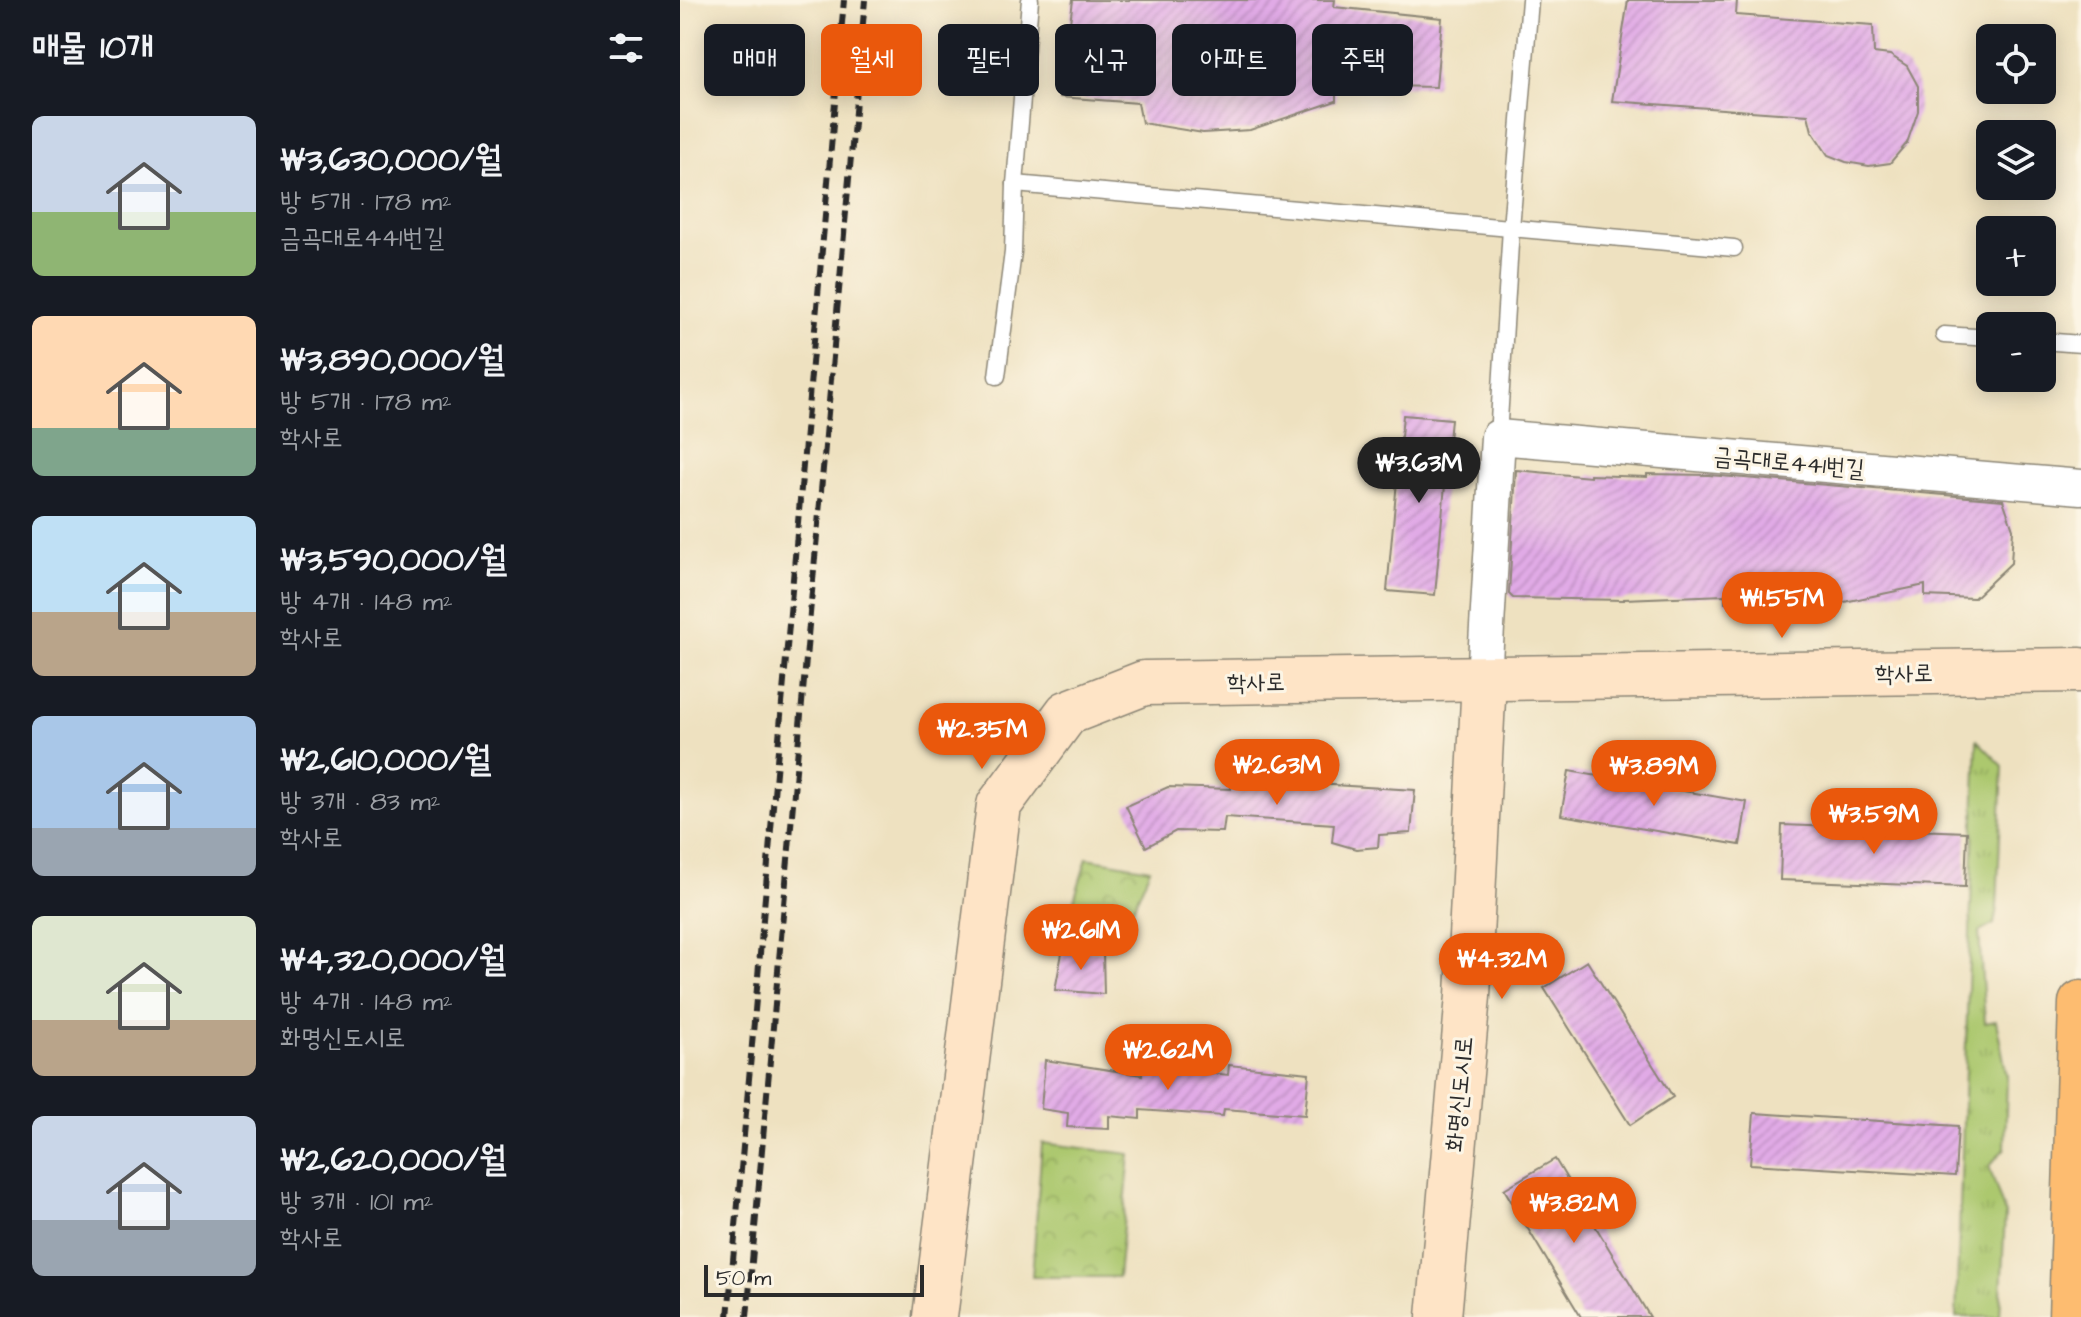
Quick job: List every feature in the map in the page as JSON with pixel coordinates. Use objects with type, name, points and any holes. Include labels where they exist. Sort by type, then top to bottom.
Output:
[{"type":"main road","name":"학사로","points":[[935,1317],[999,805],[1067,713],[1144,683],[2081,670]]},
{"type":"main road","name":"화명신도시로","points":[[1439,1317],[1468,996],[1484,679]]},
{"type":"main road","points":[[2071,1317],[2081,1003]]},
{"type":"street","name":"금곡대로441번길","points":[[1498,437],[2081,487]]},
{"type":"street","points":[[1484,679],[1498,437]]},
{"type":"lane","points":[[997,376],[1013,252],[1015,184],[1030,0]]},
{"type":"lane","points":[[1498,437],[1530,0]]},
{"type":"lane","points":[[1015,184],[1734,248]]},
{"type":"lane","points":[[1944,335],[1976,337]]},
{"type":"lane","points":[[2056,342],[2081,344]]},
{"type":"green space","points":[[1977,740],[2003,766],[1997,907],[1994,924],[1979,932],[1985,1023],[1996,1021],[2007,1076],[2005,1148],[1989,1166],[2005,1214],[2000,1317],[1956,1317]]},
{"type":"green space","points":[[1087,858],[1150,869],[1121,936],[1065,930]]},
{"type":"green space","points":[[1042,1143],[1130,1154],[1118,1277],[1032,1277]]},
{"type":"building","points":[[1073,0],[1335,0],[1334,7],[1442,18],[1436,87],[1413,87],[1413,24],[1312,24],[1312,96],[1336,96],[1336,101],[1250,130],[1203,133],[1142,123],[1138,103],[1060,97],[1156,96],[1156,24],[1070,24]]},
{"type":"building","points":[[1628,0],[1737,0],[1736,15],[1873,25],[1874,53],[1890,55],[1907,66],[1918,86],[1918,111],[1907,143],[1890,163],[1869,166],[1828,155],[1812,131],[1808,115],[1612,101]]},
{"type":"building","points":[[1403,415],[1451,419],[1435,595],[1387,591]]},
{"type":"building","points":[[1516,470],[1590,477],[1709,475],[2003,500],[2013,529],[2011,563],[1974,598],[1925,596],[1925,585],[1835,604],[1814,601],[1725,603],[1725,595],[1624,600],[1513,598],[1509,594]]},
{"type":"building","points":[[1233,768],[1301,769],[1300,783],[1415,790],[1411,833],[1379,835],[1378,847],[1356,849],[1332,842],[1334,824],[1225,817],[1223,832],[1176,831],[1146,847],[1126,806],[1168,787],[1231,789]]},
{"type":"building","points":[[1569,771],[1747,802],[1740,845],[1561,815]]},
{"type":"building","points":[[1782,825],[1967,832],[1965,887],[1780,880]]},
{"type":"building","points":[[1063,948],[1103,952],[1104,994],[1055,990]]},
{"type":"building","points":[[1587,961],[1673,1097],[1630,1125],[1544,988]]},
{"type":"building","points":[[1045,1060],[1142,1075],[1143,1065],[1228,1075],[1229,1065],[1309,1073],[1305,1115],[1224,1109],[1223,1116],[1140,1110],[1140,1119],[1109,1116],[1109,1129],[1067,1127],[1068,1113],[1041,1109]]},
{"type":"building","points":[[1754,1113],[1958,1126],[1955,1176],[1750,1164]]},
{"type":"building","points":[[1555,1159],[1650,1317],[1581,1317],[1504,1189]]},
{"type":"railway","points":[[728,1317],[844,0]]},
{"type":"railway","points":[[747,1317],[865,0]]}]
